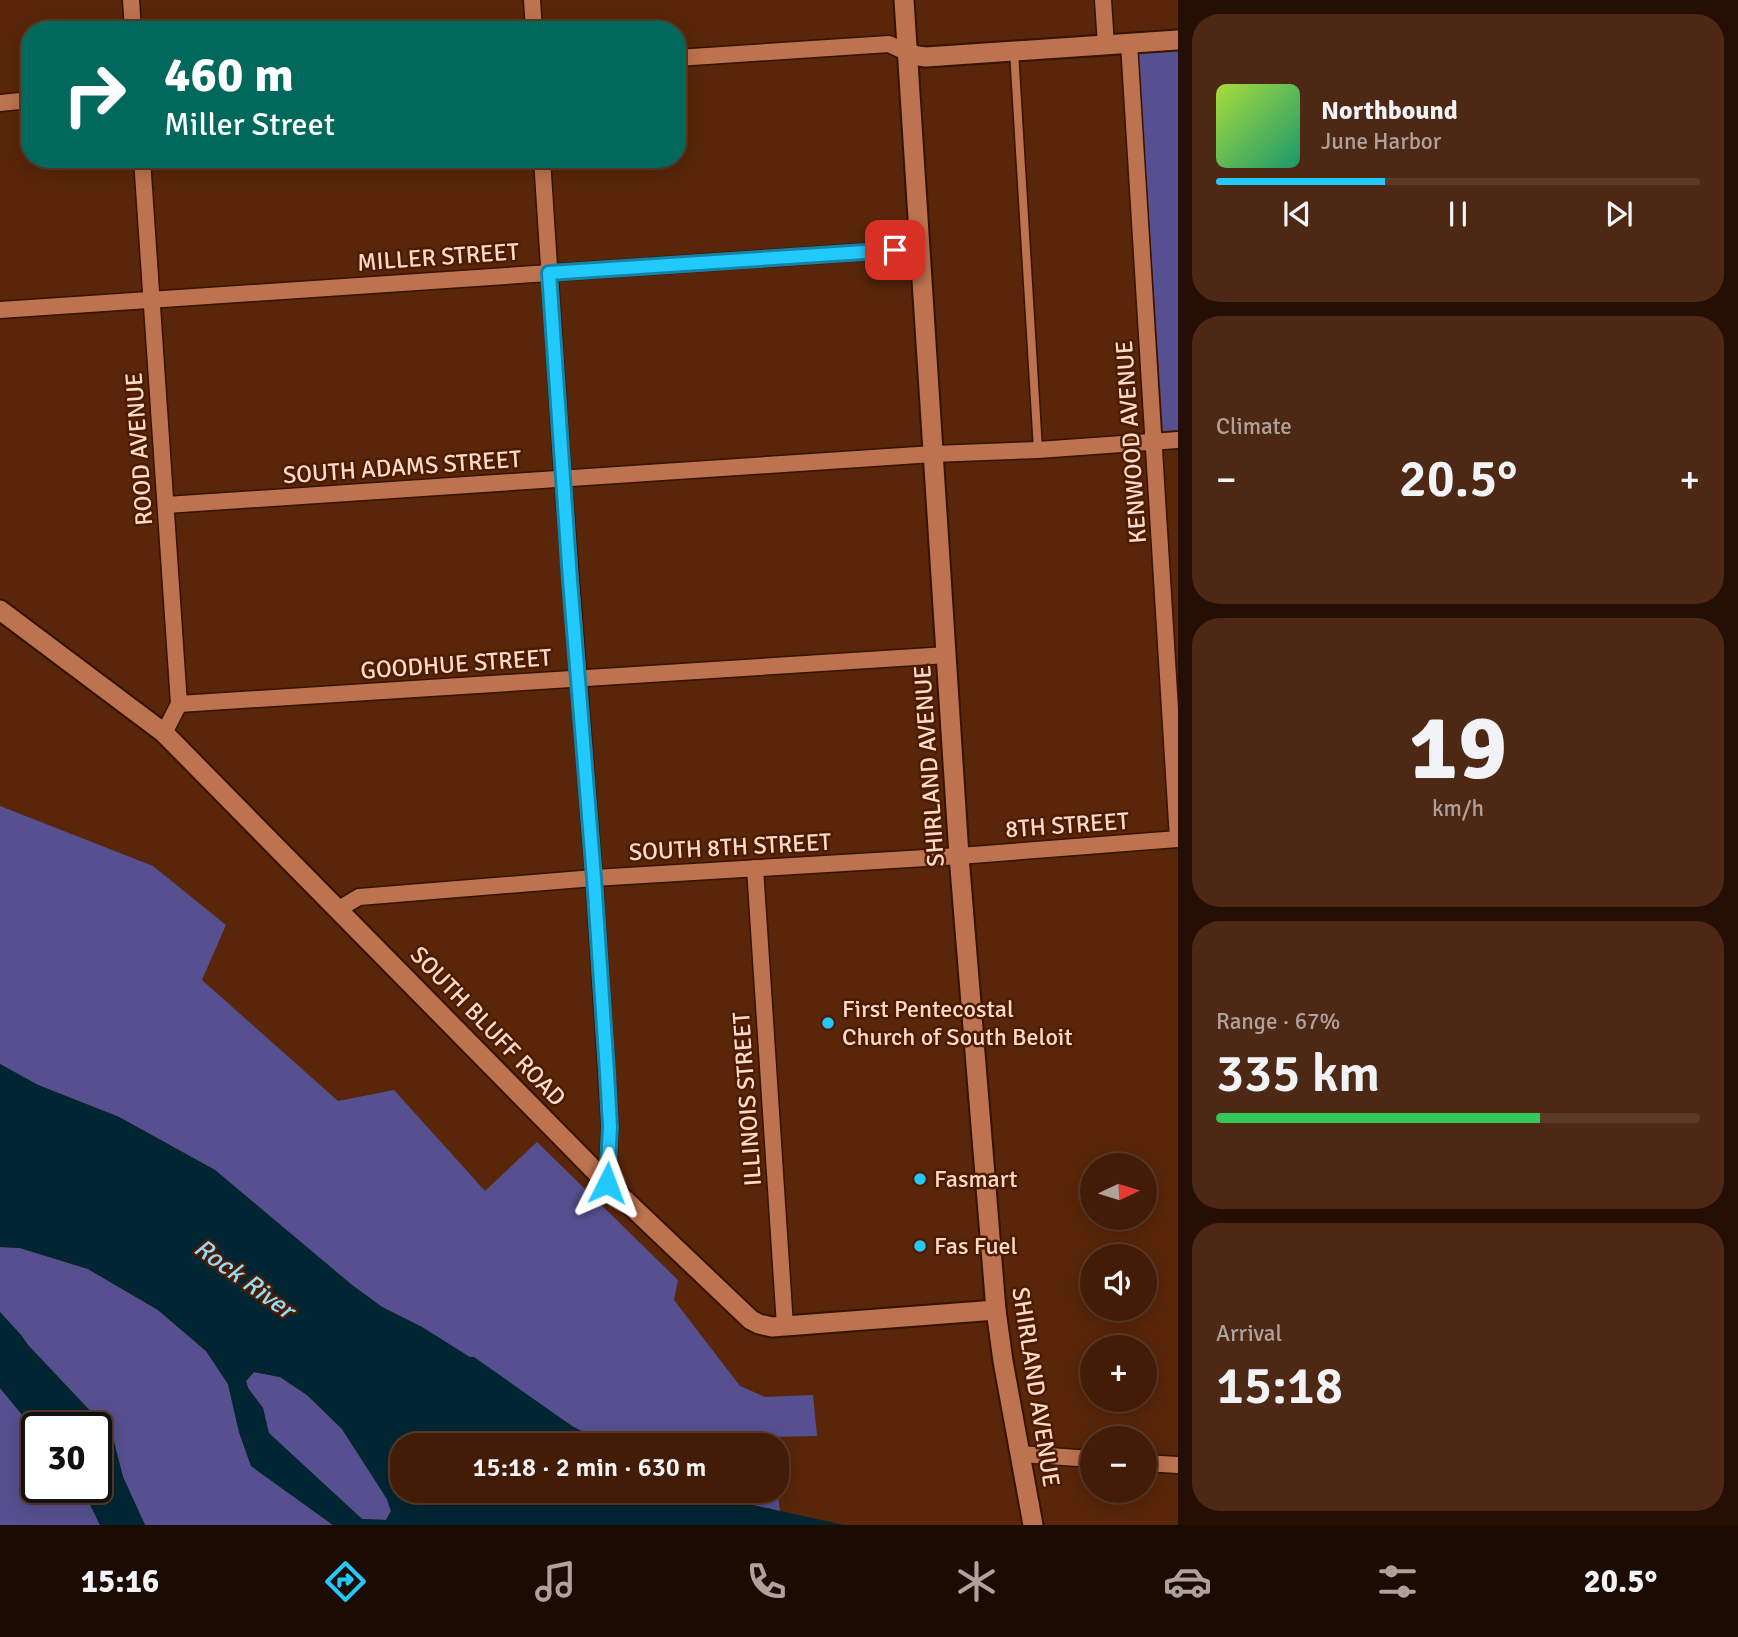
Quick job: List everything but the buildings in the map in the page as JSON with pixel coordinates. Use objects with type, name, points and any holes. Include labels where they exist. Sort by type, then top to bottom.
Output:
[{"type":"street","points":[[131,0],[132,21]]},
{"type":"street","points":[[532,0],[533,21]]},
{"type":"street","name":"SHIRLAND AVENUE","points":[[904,0],[960,856],[996,1310],[1033,1521]]},
{"type":"street","points":[[1103,0],[1106,45]]},
{"type":"street","points":[[686,57],[889,44],[908,53],[926,57],[1178,40]]},
{"type":"street","name":"KENWOOD AVENUE","points":[[1129,43],[1178,839]]},
{"type":"street","points":[[0,103],[21,101]]},
{"type":"street","name":"ROOD AVENUE","points":[[143,168],[178,704],[164,733]]},
{"type":"street","points":[[543,168],[610,1127],[607,1183]]},
{"type":"street","name":"MILLER STREET","points":[[0,310],[921,248]]},
{"type":"street","name":"SOUTH ADAMS STREET","points":[[166,505],[1178,440]]},
{"type":"street","name":"SOUTH BLUFF ROAD","points":[[0,610],[164,733],[607,1183],[751,1320],[766,1326],[785,1326],[996,1310]]},
{"type":"street","name":"GOODHUE STREET","points":[[178,704],[947,655]]},
{"type":"street","name":"8TH STREET","points":[[960,856],[1178,839]]},
{"type":"street","name":"SOUTH 8TH STREET","points":[[339,909],[359,897],[594,878],[960,856]]},
{"type":"street","name":"ILLINOIS STREET","points":[[755,868],[785,1326]]},
{"type":"street","points":[[1020,1454],[1080,1459]]},
{"type":"street","points":[[1157,1464],[1178,1465]]},
{"type":"lane","points":[[1014,51],[1038,450]]},
{"type":"shaded area","points":[[1178,48],[1178,430],[1163,431],[1138,51]]},
{"type":"shaded area","points":[[0,806],[153,866],[226,925],[202,980],[338,1101],[394,1090],[485,1191],[537,1142],[678,1280],[674,1300],[740,1386],[765,1397],[813,1395],[817,1436],[789,1437],[789,1433],[585,1433],[422,1327],[382,1307],[215,1170],[119,1117],[38,1085],[0,1064]]},
{"type":"shaded area","points":[[0,1247],[20,1248],[88,1269],[158,1310],[206,1351],[228,1384],[239,1432],[251,1466],[333,1525],[145,1525],[123,1477],[112,1434],[112,1412],[91,1412],[0,1312]]},
{"type":"shaded area","points":[[254,1372],[280,1377],[307,1395],[342,1429],[387,1499],[391,1511],[386,1520],[362,1519],[268,1433],[263,1408],[246,1381]]},
{"type":"shaded area","points":[[0,1388],[21,1414],[21,1503],[89,1503],[100,1525],[0,1525]]},
{"type":"shaded area","points":[[744,1503],[779,1503],[780,1511]]},
{"type":"water","name":"Rock River","points":[[0,1064],[38,1085],[119,1117],[215,1170],[382,1307],[474,1357],[585,1433],[390,1433],[390,1503],[744,1503],[844,1525],[333,1525],[251,1466],[239,1432],[228,1384],[206,1351],[158,1310],[88,1269],[20,1248],[0,1247]],"holes":[[[254,1372],[280,1377],[307,1395],[342,1429],[387,1499],[391,1511],[386,1520],[362,1519],[269,1433],[263,1408],[246,1381]]]},
{"type":"water","points":[[0,1312],[91,1412],[21,1414],[0,1388]]},
{"type":"water","points":[[112,1434],[123,1477],[145,1525],[100,1525],[89,1503],[112,1503]]},
{"type":"place","name":"First Pentecostal Church of South Beloit","points":[[828,1023]]},
{"type":"place","name":"Fasmart","points":[[920,1179]]},
{"type":"place","name":"Fas Fuel","points":[[920,1246]]},
{"type":"route","points":[[607,1183],[610,1127],[607,1072],[549,273],[895,250]]}]
